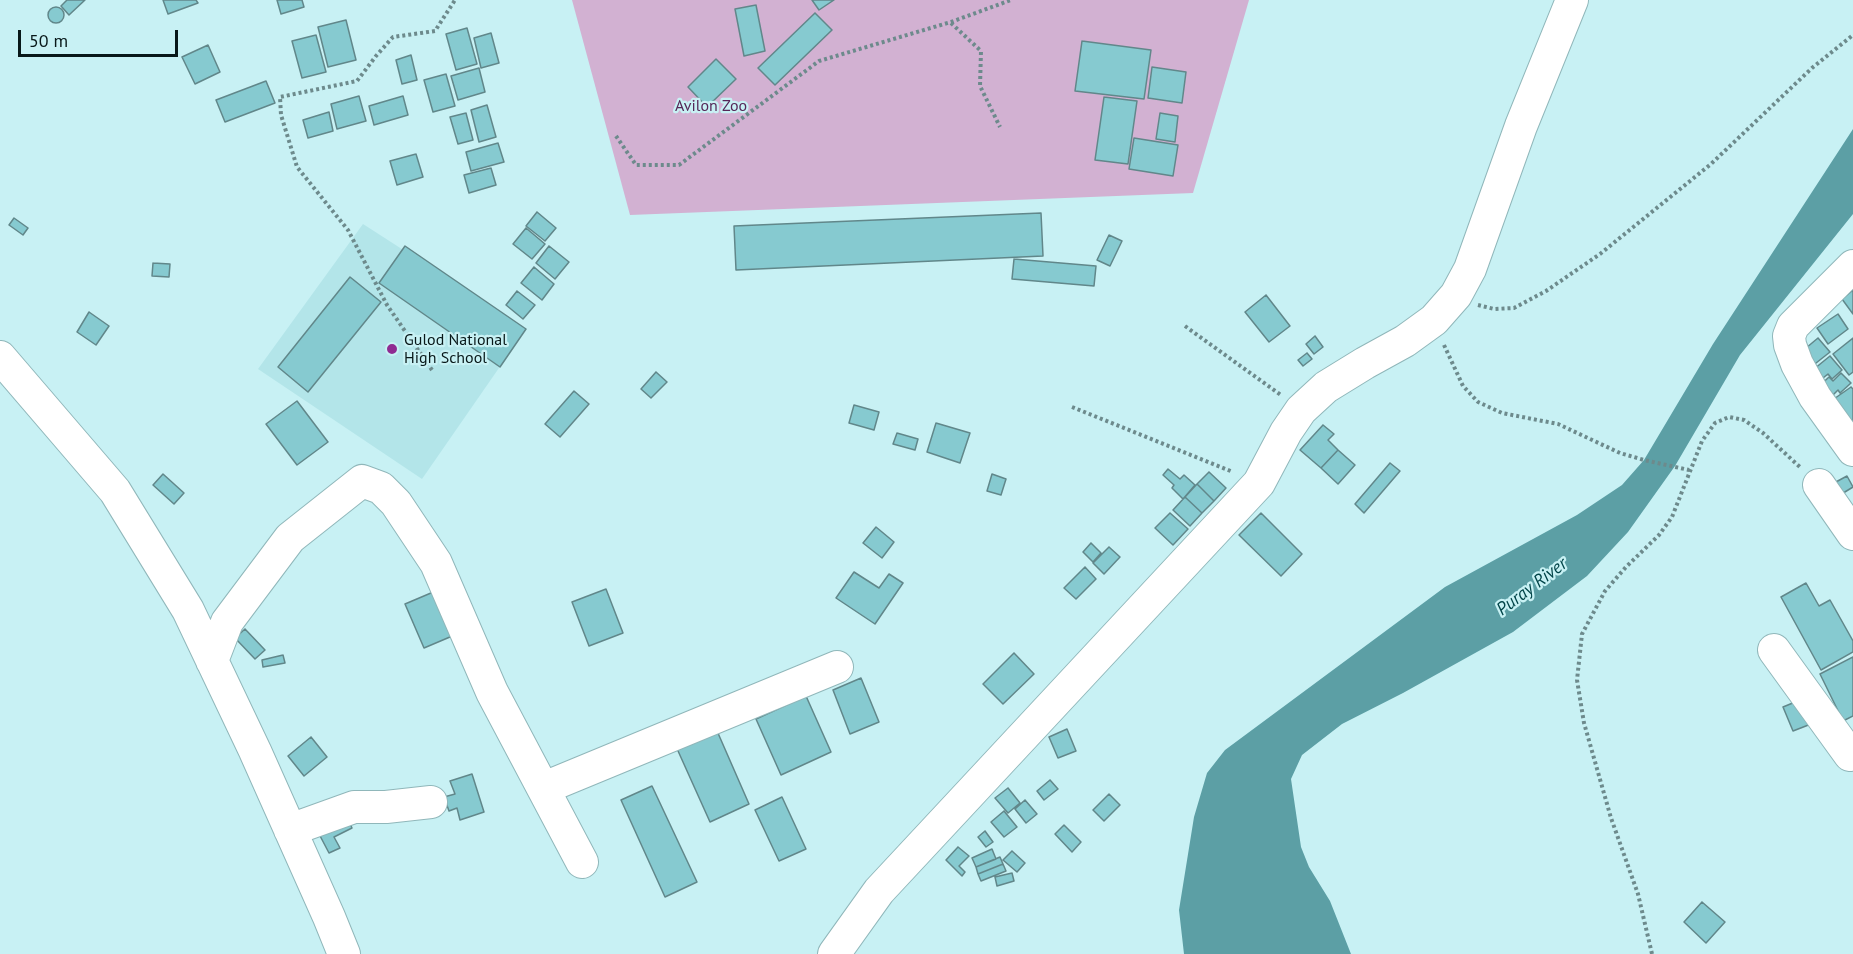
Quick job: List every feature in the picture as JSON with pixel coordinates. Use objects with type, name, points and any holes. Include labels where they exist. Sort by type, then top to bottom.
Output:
[{"type":"street","points":[[834,954],[879,891],[1259,483],[1286,432],[1301,410],[1326,387],[1405,341],[1434,320],[1456,295],[1470,269],[1521,126],[1572,0]]},
{"type":"street","points":[[1853,266],[1792,326],[1789,336],[1797,364],[1815,397],[1853,450]]},
{"type":"street","points":[[0,357],[115,491],[188,610],[290,830],[344,954]]},
{"type":"street","points":[[212,661],[227,622],[290,538],[362,480],[381,488],[396,502],[436,563],[492,692],[582,862]]},
{"type":"street","points":[[1819,485],[1853,534]]},
{"type":"street","points":[[1774,650],[1852,757]]},
{"type":"street","points":[[544,788],[837,667]]},
{"type":"street","points":[[290,830],[354,807],[386,807],[430,802]]},
{"type":"path","points":[[432,370],[387,305],[348,230],[297,167],[281,115],[280,97],[357,81],[375,56],[393,37],[435,30],[455,0]]},
{"type":"path","points":[[616,136],[636,165],[679,165],[819,61],[951,22],[1011,0]]},
{"type":"path","points":[[951,22],[981,51],[980,86],[1000,127]]},
{"type":"path","points":[[1456,295],[1494,309],[1514,308],[1546,291],[1600,255],[1711,164],[1812,68],[1853,35]]},
{"type":"path","points":[[1434,320],[1463,386],[1478,402],[1502,413],[1558,424],[1620,453],[1689,470]]},
{"type":"path","points":[[1185,326],[1301,410]]},
{"type":"path","points":[[1072,407],[1259,483]]},
{"type":"path","points":[[1652,954],[1638,894],[1611,818],[1584,723],[1577,680],[1582,634],[1605,591],[1659,535],[1672,517],[1702,441],[1715,423],[1729,417],[1744,420],[1763,433],[1819,485]]},
{"type":"shaded area","name":"Gulod National High School","points":[[363,224],[526,329],[422,479],[258,369]]},
{"type":"green space","name":"Avilon Zoo","points":[[572,0],[1249,0],[1193,193],[630,215]]},
{"type":"water","name":"Puray River","points":[[1853,129],[1853,214],[1740,355],[1675,466],[1628,532],[1587,576],[1513,632],[1342,724],[1302,755],[1291,779],[1301,847],[1309,867],[1330,901],[1351,954],[1184,954],[1179,910],[1194,817],[1207,773],[1225,750],[1445,587],[1577,515],[1622,485],[1644,460],[1713,344]]},
{"type":"building","points":[[67,0],[85,0],[69,15],[61,6]]},
{"type":"building","points":[[163,0],[196,0],[198,3],[168,14]]},
{"type":"building","points":[[277,0],[302,0],[304,7],[281,14]]},
{"type":"building","points":[[812,0],[834,0],[819,10]]},
{"type":"building","points":[[756,5],[765,51],[744,56],[735,9]]},
{"type":"building","points":[[56,7],[64,15],[56,23],[48,15]]},
{"type":"building","points":[[815,13],[832,30],[775,85],[758,68]]},
{"type":"building","points":[[346,20],[356,60],[328,67],[318,27]]},
{"type":"building","points":[[467,28],[477,64],[456,70],[446,34]]},
{"type":"building","points":[[491,33],[499,63],[481,68],[474,38]]},
{"type":"building","points":[[316,35],[326,72],[302,78],[292,41]]},
{"type":"building","points":[[1082,41],[1151,50],[1144,99],[1075,91]]},
{"type":"building","points":[[208,45],[220,72],[195,84],[182,57]]},
{"type":"building","points":[[411,55],[417,80],[402,84],[396,60]]},
{"type":"building","points":[[716,59],[736,79],[707,107],[688,87]]},
{"type":"building","points":[[1152,67],[1186,72],[1182,103],[1148,98]]},
{"type":"building","points":[[479,68],[485,92],[458,100],[451,76]]},
{"type":"building","points":[[446,74],[455,106],[433,112],[424,80]]},
{"type":"building","points":[[266,81],[275,103],[225,122],[216,100]]},
{"type":"building","points":[[359,96],[366,121],[337,129],[331,104]]},
{"type":"building","points":[[403,96],[408,115],[374,125],[369,106]]},
{"type":"building","points":[[1104,97],[1137,101],[1128,164],[1095,160]]},
{"type":"building","points":[[487,105],[496,137],[479,142],[471,110]]},
{"type":"building","points":[[329,112],[333,131],[308,138],[303,120]]},
{"type":"building","points":[[466,113],[473,140],[458,144],[450,117]]},
{"type":"building","points":[[1160,113],[1178,116],[1175,142],[1156,139]]},
{"type":"building","points":[[1134,138],[1178,145],[1173,176],[1129,169]]},
{"type":"building","points":[[498,143],[504,162],[471,171],[466,152]]},
{"type":"building","points":[[416,154],[423,177],[397,185],[390,161]]},
{"type":"building","points":[[491,168],[496,185],[469,193],[464,175]]},
{"type":"building","points":[[537,212],[556,228],[545,241],[526,226]]},
{"type":"building","points":[[1041,213],[1043,256],[736,270],[734,226]]},
{"type":"building","points":[[14,218],[28,228],[23,235],[9,225]]},
{"type":"building","points":[[526,228],[545,244],[532,259],[513,244]]},
{"type":"building","points":[[1109,235],[1122,241],[1110,266],[1097,260]]},
{"type":"building","points":[[405,246],[526,329],[500,367],[379,283]]},
{"type":"building","points":[[549,246],[569,262],[555,279],[536,263]]},
{"type":"building","points":[[1014,259],[1096,266],[1094,286],[1012,279]]},
{"type":"building","points":[[153,263],[170,264],[169,277],[152,276]]},
{"type":"building","points":[[534,267],[554,284],[542,300],[521,283]]},
{"type":"building","points":[[350,277],[381,302],[308,392],[278,367]]},
{"type":"building","points":[[1853,290],[1853,314],[1842,299]]},
{"type":"building","points":[[517,291],[535,305],[523,319],[506,305]]},
{"type":"building","points":[[1266,295],[1290,326],[1269,342],[1245,312]]},
{"type":"building","points":[[89,312],[109,326],[96,345],[77,332]]},
{"type":"building","points":[[1838,314],[1848,329],[1828,344],[1817,328]]},
{"type":"building","points":[[1315,336],[1323,347],[1314,354],[1306,344]]},
{"type":"building","points":[[1818,338],[1830,352],[1811,367],[1800,353]]},
{"type":"building","points":[[1853,338],[1853,372],[1849,375],[1833,354]]},
{"type":"building","points":[[1307,353],[1312,359],[1303,366],[1298,360]]},
{"type":"building","points":[[1830,356],[1842,370],[1832,379],[1828,374],[1823,378],[1814,369]]},
{"type":"building","points":[[656,372],[667,382],[651,398],[641,389]]},
{"type":"building","points":[[1841,373],[1851,383],[1840,393],[1838,390],[1828,400],[1817,388],[1829,377],[1833,381]]},
{"type":"building","points":[[1851,387],[1853,389],[1853,424],[1831,401]]},
{"type":"building","points":[[574,391],[589,404],[560,437],[545,424]]},
{"type":"building","points":[[297,401],[328,442],[297,465],[266,424]]},
{"type":"building","points":[[854,405],[879,412],[874,430],[849,423]]},
{"type":"building","points":[[936,423],[970,433],[960,463],[927,452]]},
{"type":"building","points":[[1323,425],[1334,434],[1328,440],[1338,450],[1321,468],[1300,450]]},
{"type":"building","points":[[897,433],[918,439],[915,450],[893,444]]},
{"type":"building","points":[[1338,450],[1355,465],[1338,484],[1321,468]]},
{"type":"building","points":[[1390,463],[1400,471],[1364,513],[1355,504]]},
{"type":"building","points":[[1168,469],[1180,479],[1184,475],[1195,485],[1183,499],[1172,488],[1174,485],[1163,475]]},
{"type":"building","points":[[1209,472],[1226,488],[1214,501],[1197,484]]},
{"type":"building","points":[[163,474],[184,493],[174,504],[153,485]]},
{"type":"building","points":[[992,474],[1006,479],[1001,495],[987,491]]},
{"type":"building","points":[[1847,476],[1853,487],[1840,495],[1834,483]]},
{"type":"building","points":[[1197,484],[1214,501],[1202,513],[1185,497]]},
{"type":"building","points":[[1185,497],[1202,513],[1190,526],[1173,510]]},
{"type":"building","points":[[1170,513],[1188,529],[1173,545],[1155,528]]},
{"type":"building","points":[[1261,513],[1302,554],[1281,576],[1239,535]]},
{"type":"building","points":[[876,527],[894,542],[882,558],[863,543]]},
{"type":"building","points":[[1091,543],[1101,553],[1093,562],[1083,552]]},
{"type":"building","points":[[1109,547],[1120,557],[1104,574],[1093,563]]},
{"type":"building","points":[[1085,567],[1096,579],[1076,599],[1064,588]]},
{"type":"building","points":[[854,572],[879,588],[889,574],[903,583],[875,624],[836,598]]},
{"type":"building","points":[[1806,583],[1819,606],[1830,600],[1853,641],[1853,652],[1821,670],[1781,597]]},
{"type":"building","points":[[606,589],[623,633],[589,646],[572,602]]},
{"type":"building","points":[[438,590],[457,634],[424,648],[405,604]]},
{"type":"building","points":[[245,629],[265,650],[255,659],[235,638]]},
{"type":"building","points":[[1014,653],[1034,674],[1003,704],[983,684]]},
{"type":"building","points":[[283,655],[285,663],[263,667],[262,660]]},
{"type":"building","points":[[1853,657],[1853,716],[1843,721],[1820,674]]},
{"type":"building","points":[[861,678],[879,722],[850,734],[833,690]]},
{"type":"building","points":[[806,696],[831,752],[781,775],[756,719]]},
{"type":"building","points":[[1800,700],[1811,724],[1793,731],[1783,707]]},
{"type":"building","points":[[714,724],[749,804],[710,822],[674,742]]},
{"type":"building","points":[[1067,729],[1076,751],[1058,758],[1049,737]]},
{"type":"building","points":[[311,737],[327,757],[304,776],[288,756]]},
{"type":"building","points":[[472,774],[484,812],[460,820],[457,808],[449,811],[444,797],[455,794],[450,781]]},
{"type":"building","points":[[1050,780],[1058,789],[1044,800],[1037,791]]},
{"type":"building","points":[[652,786],[697,882],[665,897],[621,800]]},
{"type":"building","points":[[1008,788],[1020,803],[1008,813],[995,798]]},
{"type":"building","points":[[1109,794],[1120,805],[1104,821],[1093,810]]},
{"type":"building","points":[[782,797],[806,849],[779,861],[755,810]]},
{"type":"building","points":[[1025,800],[1037,814],[1026,823],[1015,809]]},
{"type":"building","points":[[1004,811],[1017,827],[1004,837],[991,822]]},
{"type":"building","points":[[347,817],[352,828],[334,837],[340,848],[329,853],[318,832]]},
{"type":"building","points":[[1064,825],[1081,842],[1072,852],[1055,834]]},
{"type":"building","points":[[985,831],[993,842],[986,847],[978,837]]},
{"type":"building","points":[[958,847],[969,856],[959,866],[965,872],[962,876],[946,860]]},
{"type":"building","points":[[992,849],[996,859],[976,867],[972,858]]},
{"type":"building","points":[[1012,851],[1025,863],[1017,872],[1003,860]]},
{"type":"building","points":[[1000,857],[1003,864],[978,874],[976,867]]},
{"type":"building","points":[[1003,864],[1006,871],[981,881],[978,874]]},
{"type":"building","points":[[1012,873],[1014,881],[997,886],[995,877]]},
{"type":"building","points":[[1702,902],[1725,922],[1706,943],[1684,922]]},
{"type":"place","name":"Gulod National High School","points":[[392,349]]}]
